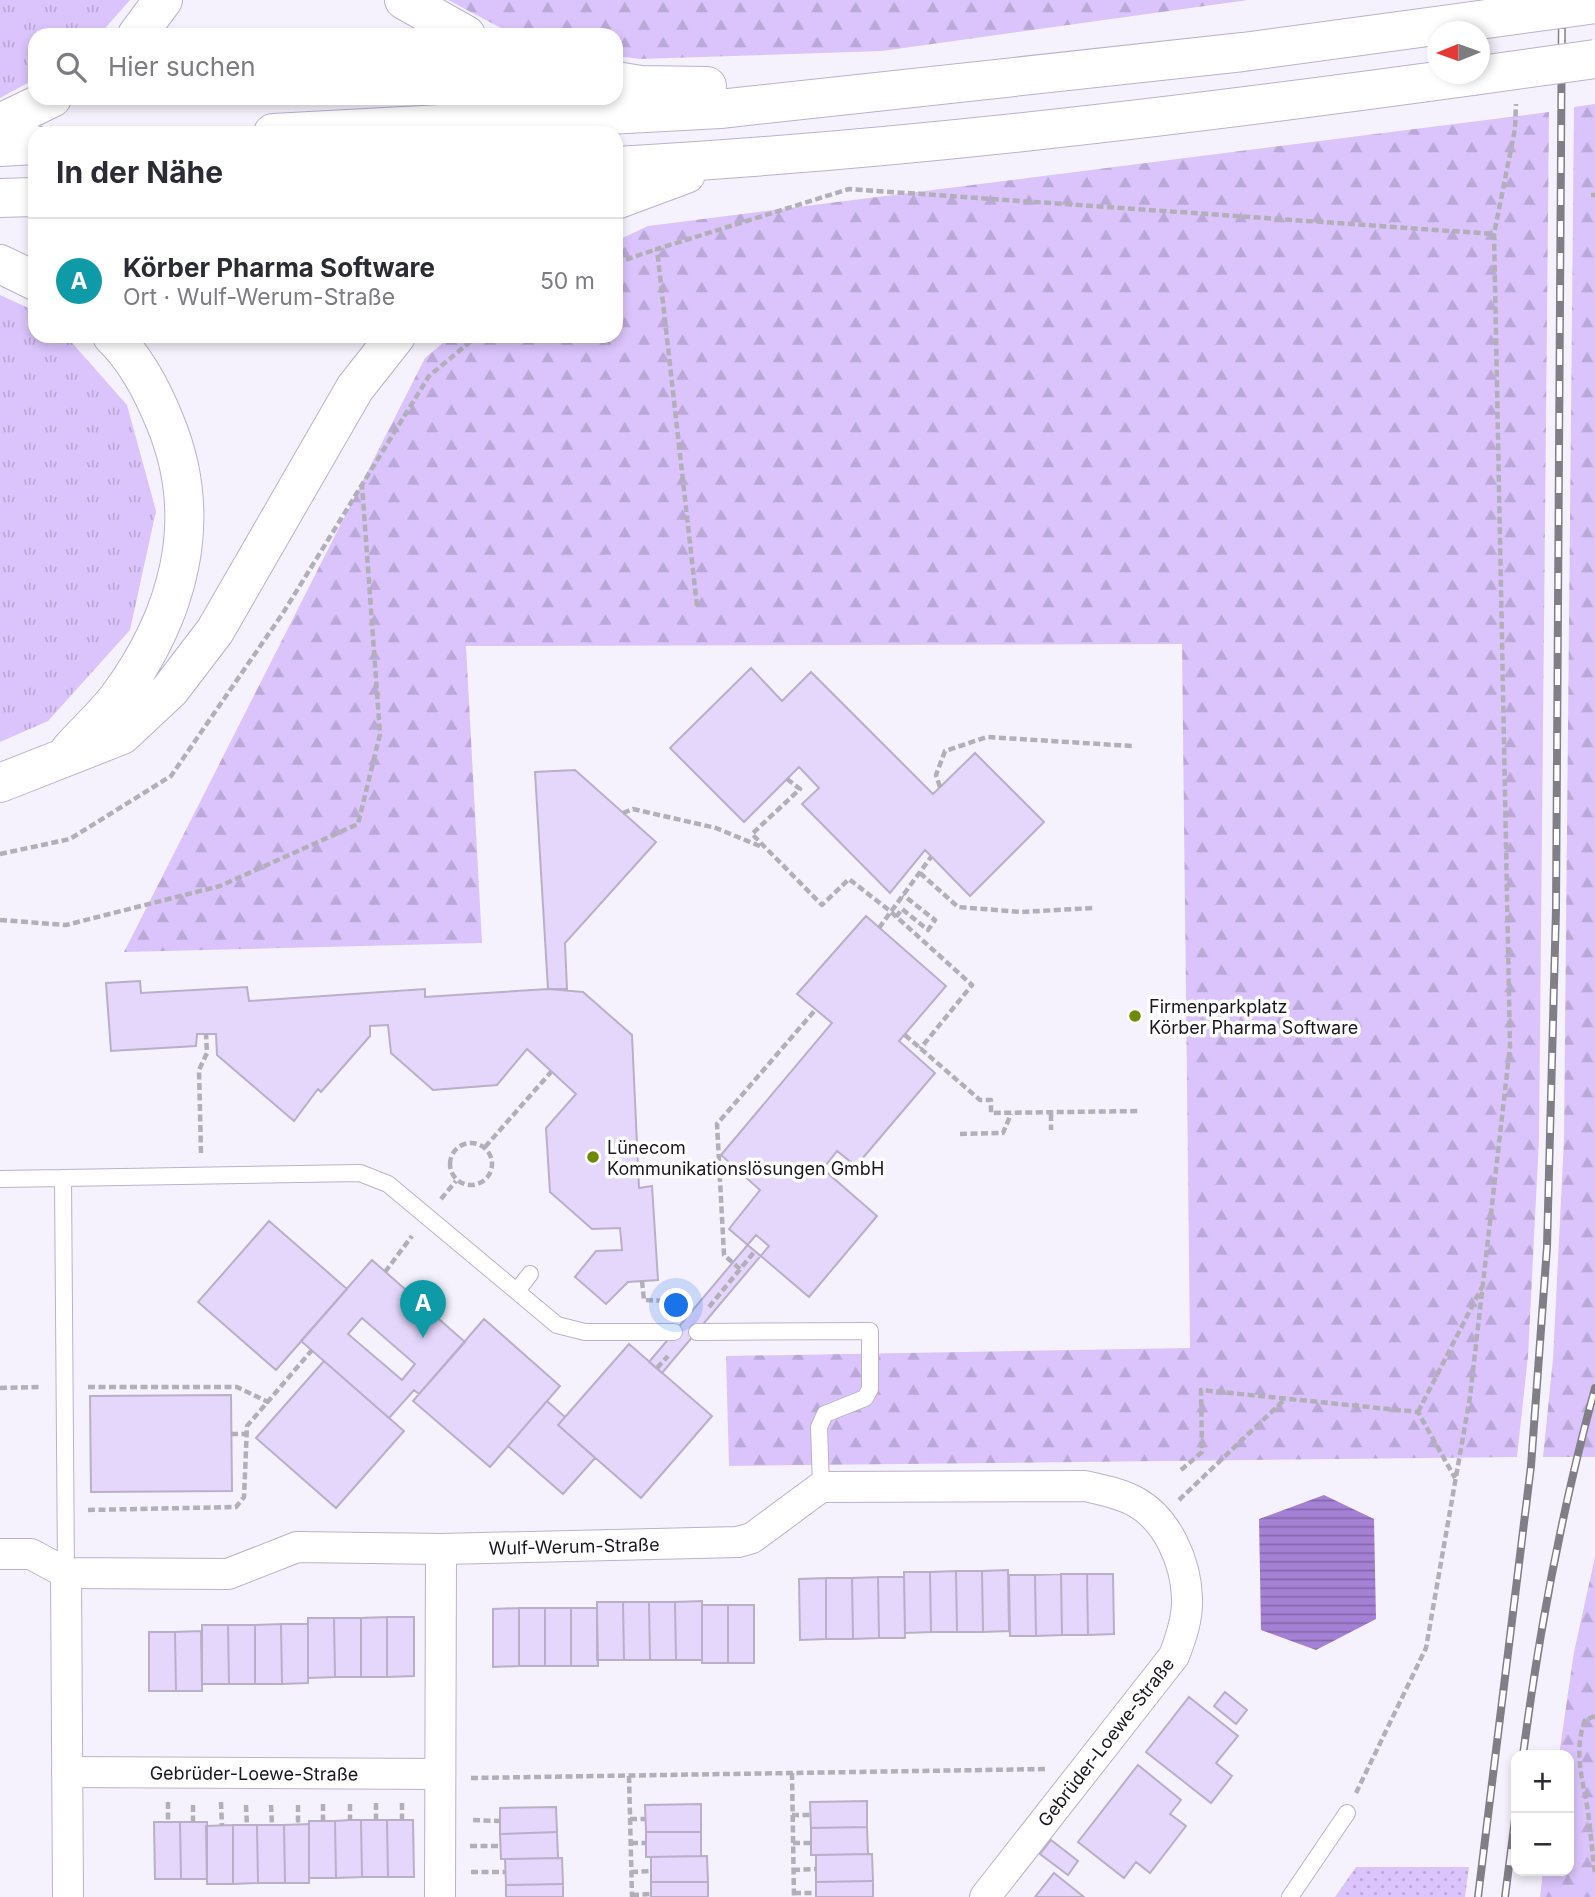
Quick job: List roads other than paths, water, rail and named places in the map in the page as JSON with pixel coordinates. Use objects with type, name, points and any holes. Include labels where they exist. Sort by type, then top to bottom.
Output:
[{"type":"highway","points":[[142,28],[163,0]]},
{"type":"highway","points":[[404,0],[454,28]]},
{"type":"highway","points":[[403,126],[720,109],[1243,52],[1595,4]]},
{"type":"highway","points":[[623,166],[722,160],[1253,106],[1595,59]]},
{"type":"highway","points":[[623,82],[641,85],[881,87],[886,90]]},
{"type":"highway","points":[[0,123],[37,105]]},
{"type":"highway","points":[[0,147],[28,145]]},
{"type":"highway","points":[[623,197],[722,160]]},
{"type":"highway","points":[[0,198],[28,197]]},
{"type":"highway","points":[[0,264],[28,278]]},
{"type":"highway","points":[[64,757],[117,700],[153,642],[177,586],[185,513],[177,450],[151,389],[118,343]]},
{"type":"highway","points":[[0,783],[122,735],[170,690],[215,631],[355,388],[390,343]]},
{"type":"street","name":"Gebrüder-Loewe-Straße","points":[[821,1487],[1085,1486],[1117,1493],[1148,1511],[1171,1539],[1182,1568],[1187,1599],[1184,1630],[1174,1656],[985,1897]]},
{"type":"street","name":"Wulf-Werum-Straße","points":[[0,1554],[31,1554],[66,1573],[228,1574],[297,1547],[441,1549],[738,1542],[752,1538],[821,1487]]},
{"type":"street","points":[[439,1897],[441,1549]]},
{"type":"street","points":[[66,1573],[68,1897]]},
{"type":"street","name":"Gebrüder-Loewe-Straße","points":[[67,1772],[440,1774]]},
{"type":"lane","points":[[0,1180],[360,1174],[388,1184],[557,1325],[585,1332],[674,1332]]},
{"type":"lane","points":[[62,1178],[66,1573]]},
{"type":"lane","points":[[517,1291],[530,1275]]},
{"type":"lane","points":[[696,1332],[870,1331],[870,1389],[865,1398],[825,1414],[820,1427],[821,1487]]},
{"type":"lane","points":[[1290,1897],[1347,1813]]},
{"type":"railway","points":[[1478,1897],[1531,1466],[1547,1247],[1556,909],[1562,0]]},
{"type":"railway","points":[[1524,1750],[1553,1570],[1595,1388]]},
{"type":"railway","points":[[1505,1897],[1516,1813]]},
{"type":"place","name":"Firmenparkplatz Körber Pharma Software","points":[[1135,1016]]},
{"type":"place","name":"Lünecom Kommunikationslösungen GmbH","points":[[593,1157]]},
{"type":"place","name":"Körber Pharma Software","points":[[423,1338]]}]
